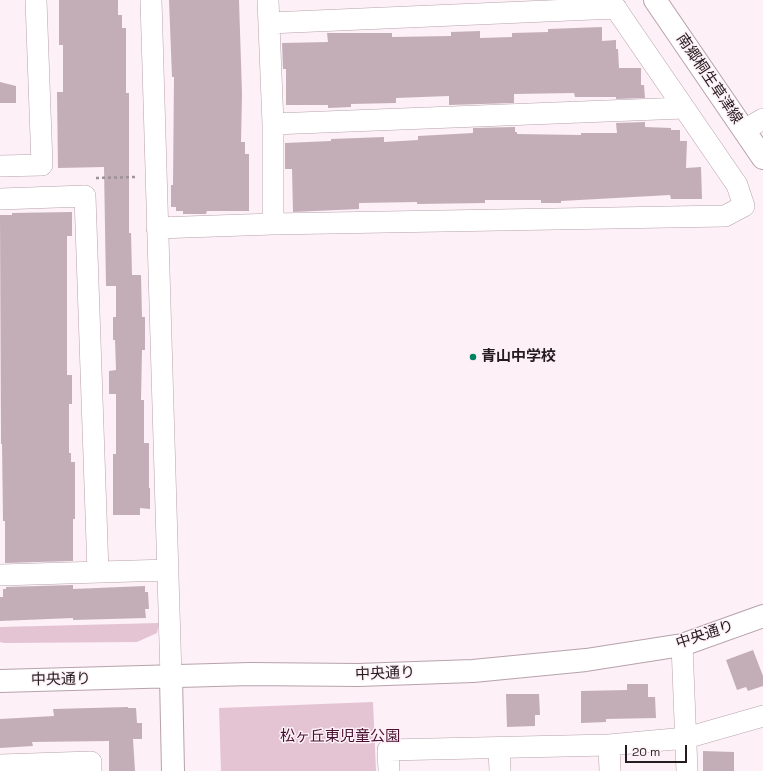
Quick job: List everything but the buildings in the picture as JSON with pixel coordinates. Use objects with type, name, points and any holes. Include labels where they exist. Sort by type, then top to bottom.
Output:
[{"type":"street","points":[[0,166],[42,165],[36,0]]},
{"type":"street","points":[[151,0],[174,771]]},
{"type":"street","points":[[268,0],[273,124],[273,224]]},
{"type":"street","name":"南郷桐生草津線","points":[[655,0],[763,158]]},
{"type":"street","points":[[158,228],[273,224],[725,216],[744,206],[737,185],[613,4],[269,23]]},
{"type":"street","points":[[273,124],[684,108]]},
{"type":"street","points":[[744,130],[763,119]]},
{"type":"street","points":[[0,199],[85,196],[98,572]]},
{"type":"street","points":[[0,575],[168,570]]},
{"type":"street","name":"中央通り","points":[[0,681],[250,674],[358,675],[472,671],[586,660],[682,645],[763,616]]},
{"type":"street","points":[[682,645],[687,771]]},
{"type":"street","points":[[389,771],[388,750],[610,745],[686,738],[763,716]]},
{"type":"street","points":[[610,745],[610,771]]},
{"type":"street","points":[[499,748],[500,771]]},
{"type":"street","points":[[0,765],[91,762],[91,771]]},
{"type":"green space","points":[[159,623],[157,633],[137,642],[0,642],[0,627]]},
{"type":"green space","name":"松ヶ丘東児童公園","points":[[373,702],[376,771],[221,771],[219,708]]},
{"type":"place","name":"青山中学校","points":[[473,357]]}]
